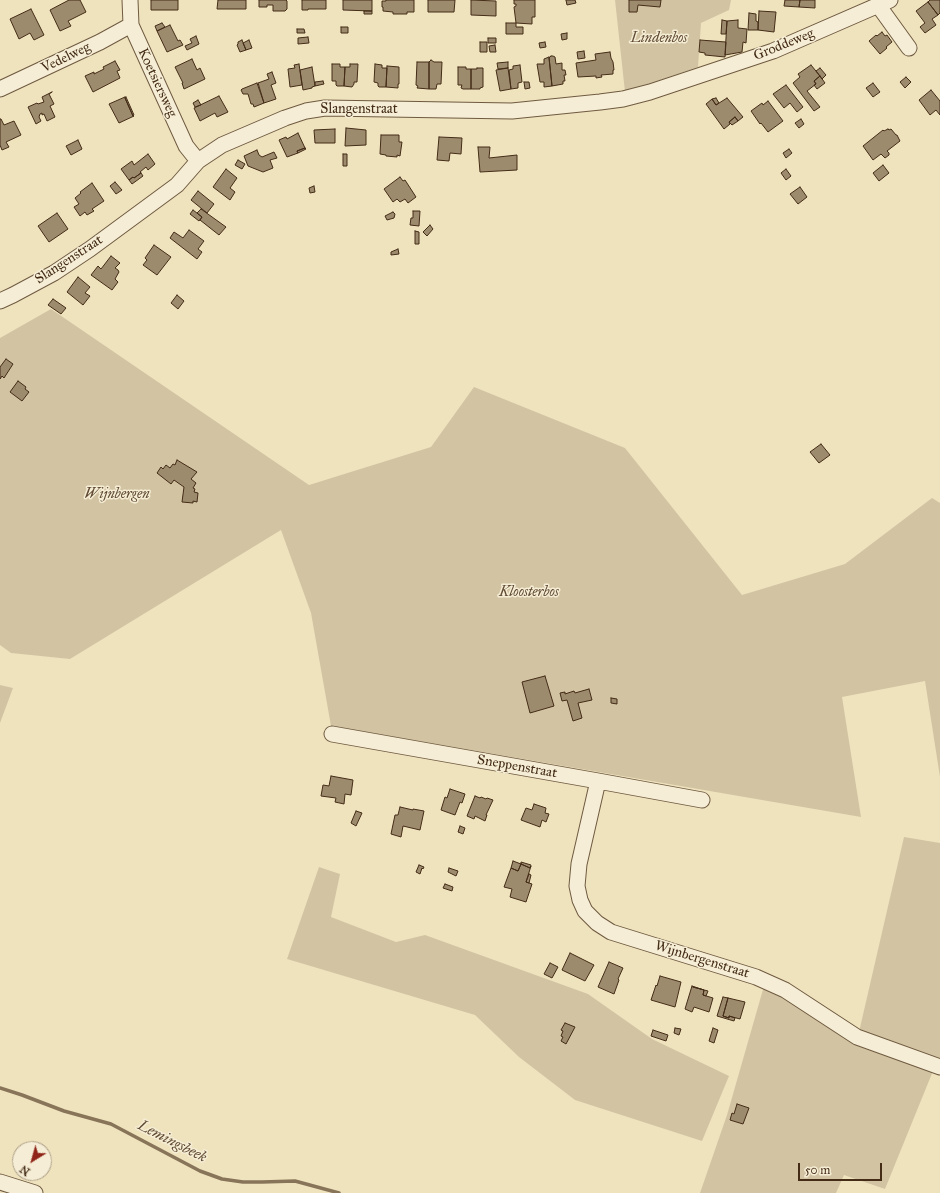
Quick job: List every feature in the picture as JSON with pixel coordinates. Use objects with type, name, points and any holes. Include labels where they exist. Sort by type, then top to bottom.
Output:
[{"type":"street","name":"Koetsiersweg","points":[[130,0],[130,25],[186,146],[198,161]]},
{"type":"street","points":[[884,3],[909,48]]},
{"type":"street","name":"Groddeweg","points":[[676,83],[773,51],[884,3]]},
{"type":"street","name":"Vedelweg","points":[[0,89],[100,42],[130,25]]},
{"type":"street","name":"Slangenstraat","points":[[0,301],[54,273],[90,249],[177,185],[198,161],[222,146],[285,118],[306,111],[324,108],[512,111],[600,102],[623,98],[676,83]]},
{"type":"street","name":"Sneppenstraat","points":[[332,734],[702,800]]},
{"type":"street","name":"Wijnbergenstraat","points":[[598,781],[579,864],[577,886],[580,900],[585,911],[597,923],[611,932],[756,977],[785,990],[857,1037],[940,1068]]},
{"type":"street","points":[[0,1182],[35,1193]]},
{"type":"green space","name":"Lindenbos","points":[[615,0],[731,0],[729,10],[701,23],[698,67],[625,92]]},
{"type":"green space","name":"Kloosterbos","points":[[51,309],[309,485],[431,447],[474,387],[625,448],[742,595],[845,564],[932,498],[940,503],[940,777],[925,681],[842,697],[861,817],[331,726],[311,613],[281,530],[70,659],[11,653],[0,645],[0,338]]},
{"type":"green space","points":[[0,685],[13,688],[0,723]]},
{"type":"green space","points":[[904,837],[940,843],[940,1063],[859,1032]]},
{"type":"green space","points":[[319,867],[340,874],[331,917],[396,942],[425,935],[588,994],[652,1039],[729,1076],[702,1141],[575,1100],[519,1057],[475,1015],[287,959]]},
{"type":"green space","points":[[764,986],[933,1071],[885,1189],[844,1175],[836,1193],[700,1193],[727,1115]]},
{"type":"building","points":[[69,0],[80,0],[86,12],[68,21],[71,26],[60,31],[50,10]]},
{"type":"building","points":[[151,0],[178,0],[178,10],[151,10]]},
{"type":"building","points":[[218,0],[246,0],[246,9],[217,9]]},
{"type":"building","points":[[259,0],[286,0],[287,9],[285,11],[273,11],[273,5],[259,7]]},
{"type":"building","points":[[302,0],[326,0],[326,9],[302,10]]},
{"type":"building","points":[[343,0],[372,0],[372,11],[343,10]]},
{"type":"building","points":[[414,0],[414,12],[407,12],[407,14],[393,14],[393,12],[383,11],[382,1]]},
{"type":"building","points":[[428,0],[455,0],[454,12],[428,12]]},
{"type":"building","points":[[471,0],[496,1],[496,16],[471,15]]},
{"type":"building","points":[[514,0],[535,0],[535,17],[532,17],[532,24],[516,23],[514,7],[516,4],[514,4]]},
{"type":"building","points":[[566,0],[575,0],[576,3],[567,5]]},
{"type":"building","points":[[629,0],[661,0],[660,7],[638,5],[637,12],[629,12]]},
{"type":"building","points":[[785,0],[800,0],[799,7],[784,6]]},
{"type":"building","points":[[800,0],[815,0],[815,8],[799,7]]},
{"type":"building","points":[[930,0],[940,0],[940,13],[938,15],[928,2]]},
{"type":"building","points":[[928,2],[938,15],[932,19],[936,25],[925,33],[920,27],[925,23],[916,11]]},
{"type":"building","points":[[31,9],[44,35],[34,40],[30,33],[19,39],[10,19]]},
{"type":"building","points":[[364,11],[372,11],[372,14],[364,14]]},
{"type":"building","points":[[759,11],[776,12],[774,32],[758,30]]},
{"type":"building","points":[[749,13],[756,14],[758,30],[748,30]]},
{"type":"building","points":[[722,20],[727,21],[726,34],[721,34]]},
{"type":"building","points":[[738,20],[738,28],[747,29],[746,43],[743,42],[742,52],[725,55],[727,21]]},
{"type":"building","points":[[162,23],[165,27],[157,31],[155,26]]},
{"type":"building","points":[[506,23],[516,23],[516,27],[523,27],[523,34],[506,34]]},
{"type":"building","points":[[170,25],[178,41],[180,40],[183,45],[167,52],[157,31]]},
{"type":"building","points":[[341,27],[348,27],[348,33],[341,33]]},
{"type":"building","points":[[297,29],[304,29],[305,33],[297,33]]},
{"type":"building","points":[[882,32],[885,36],[887,35],[892,42],[880,54],[869,41]]},
{"type":"building","points":[[567,33],[567,39],[562,40],[561,34]]},
{"type":"building","points":[[196,36],[199,44],[187,50],[185,46],[192,43],[190,39]]},
{"type":"building","points":[[308,37],[309,43],[298,44],[298,38]]},
{"type":"building","points":[[488,38],[496,38],[496,43],[488,43]]},
{"type":"building","points":[[242,40],[246,50],[240,52],[237,45],[238,42]]},
{"type":"building","points":[[249,40],[252,48],[246,50],[243,43]]},
{"type":"building","points":[[700,40],[726,42],[725,57],[705,55],[705,53],[699,52]]},
{"type":"building","points":[[480,42],[487,42],[487,52],[480,52]]},
{"type":"building","points":[[545,42],[546,47],[540,48],[539,43]]},
{"type":"building","points":[[495,45],[496,52],[490,52],[489,46]]},
{"type":"building","points":[[584,51],[585,58],[578,59],[577,52]]},
{"type":"building","points":[[610,52],[613,62],[613,74],[601,75],[602,77],[596,78],[596,76],[578,77],[576,63],[596,60],[595,54]]},
{"type":"building","points":[[551,56],[555,57],[556,64],[562,63],[562,70],[565,70],[566,75],[564,75],[565,81],[563,81],[563,84],[552,86],[549,58]]},
{"type":"building","points":[[549,57],[552,86],[544,87],[544,82],[540,82],[537,64],[544,64],[544,59]]},
{"type":"building","points":[[192,59],[197,70],[200,68],[205,79],[184,89],[183,83],[175,67]]},
{"type":"building","points":[[431,60],[434,62],[442,62],[441,84],[437,84],[436,89],[429,89],[429,62]]},
{"type":"building","points":[[115,61],[120,70],[117,71],[120,78],[93,92],[85,76],[94,72],[94,74],[104,69],[103,67]]},
{"type":"building","points":[[417,62],[429,62],[429,89],[417,88]]},
{"type":"building","points":[[508,62],[508,68],[498,69],[497,63]]},
{"type":"building","points":[[299,64],[302,85],[290,87],[288,69],[295,68],[294,65]]},
{"type":"building","points":[[332,64],[340,64],[340,67],[345,67],[344,86],[337,86],[336,81],[332,81]]},
{"type":"building","points":[[350,64],[358,64],[357,82],[354,82],[352,87],[344,86],[345,67],[350,67]]},
{"type":"building","points":[[375,64],[382,65],[382,68],[387,68],[386,87],[379,87],[378,83],[374,82]]},
{"type":"building","points":[[520,65],[522,82],[518,83],[518,88],[511,89],[509,70],[513,69],[513,66]]},
{"type":"building","points":[[811,65],[820,76],[814,81],[816,84],[807,91],[820,107],[814,111],[793,83],[800,77],[798,74]]},
{"type":"building","points":[[387,66],[399,67],[398,88],[386,87]]},
{"type":"building","points":[[312,67],[315,86],[303,90],[300,70]]},
{"type":"building","points":[[458,67],[466,67],[466,69],[471,69],[471,89],[463,89],[461,88],[462,85],[458,85]]},
{"type":"building","points":[[483,68],[483,87],[480,89],[471,89],[471,69]]},
{"type":"building","points":[[508,68],[511,89],[500,91],[496,70]]},
{"type":"building","points":[[820,68],[826,75],[822,79],[816,71]]},
{"type":"building","points":[[272,72],[276,83],[271,85],[276,99],[264,103],[258,83],[269,79],[267,74]]},
{"type":"building","points":[[820,76],[825,83],[817,89],[814,85],[816,84],[814,81]]},
{"type":"building","points":[[906,77],[911,82],[905,88],[900,82]]},
{"type":"building","points":[[323,81],[324,84],[315,86],[315,82]]},
{"type":"building","points":[[524,82],[529,82],[530,88],[525,89]]},
{"type":"building","points":[[257,83],[264,103],[254,107],[253,104],[251,104],[248,94],[243,94],[241,90]]},
{"type":"building","points":[[873,83],[880,92],[873,97],[866,88]]},
{"type":"building","points":[[786,85],[803,107],[797,112],[790,103],[784,108],[773,94]]},
{"type":"building","points":[[931,90],[940,101],[940,115],[936,110],[930,115],[919,100]]},
{"type":"building","points":[[52,92],[49,94],[54,104],[50,106],[55,117],[47,121],[42,113],[39,117],[41,121],[36,124],[28,107],[44,102],[42,97]]},
{"type":"building","points":[[219,96],[228,112],[217,117],[215,113],[200,121],[194,108]]},
{"type":"building","points":[[125,97],[134,116],[119,123],[109,104]]},
{"type":"building","points":[[126,97],[134,115],[133,116],[125,98]]},
{"type":"building","points":[[716,98],[719,103],[716,105],[712,99]]},
{"type":"building","points":[[727,98],[743,117],[738,121],[735,117],[724,129],[706,104],[712,99],[716,105]]},
{"type":"building","points":[[198,100],[201,105],[195,107],[193,103]]},
{"type":"building","points":[[768,101],[783,121],[768,132],[751,111],[762,103],[763,105]]},
{"type":"building","points":[[735,117],[738,121],[732,125],[729,122]]},
{"type":"building","points":[[0,119],[4,125],[14,121],[21,135],[6,142],[9,147],[2,150],[0,145]]},
{"type":"building","points":[[801,119],[804,124],[799,128],[795,123]]},
{"type":"building","points":[[346,128],[366,130],[366,145],[345,146]]},
{"type":"building","points":[[335,129],[335,143],[315,143],[314,130]]},
{"type":"building","points":[[891,129],[897,135],[900,141],[887,151],[889,155],[885,158],[881,154],[873,160],[863,146],[883,130]]},
{"type":"building","points":[[298,133],[305,148],[297,151],[298,153],[287,157],[279,140],[286,137],[287,139]]},
{"type":"building","points":[[381,135],[399,135],[399,142],[402,142],[400,156],[386,156],[380,154]]},
{"type":"building","points":[[439,137],[462,138],[461,154],[450,153],[449,161],[437,160]]},
{"type":"building","points":[[78,140],[82,149],[71,155],[66,146]]},
{"type":"building","points":[[478,147],[490,147],[489,158],[517,155],[517,170],[480,172]]},
{"type":"building","points":[[306,149],[298,153],[297,151]]},
{"type":"building","points":[[789,149],[792,153],[786,158],[783,153]]},
{"type":"building","points":[[257,150],[259,155],[262,157],[274,152],[277,158],[270,160],[273,168],[263,172],[248,166],[244,156]]},
{"type":"building","points":[[148,154],[155,164],[148,170],[146,167],[140,172],[141,173],[129,180],[121,169],[132,161],[134,165]]},
{"type":"building","points":[[343,154],[347,154],[347,166],[343,166]]},
{"type":"building","points":[[238,160],[245,164],[242,169],[235,165]]},
{"type":"building","points":[[883,165],[889,173],[879,181],[873,173]]},
{"type":"building","points":[[226,169],[237,178],[230,188],[235,192],[230,200],[213,187]]},
{"type":"building","points":[[786,169],[791,176],[786,180],[781,173]]},
{"type":"building","points":[[141,173],[143,176],[132,184],[129,180]]},
{"type":"building","points":[[400,177],[403,181],[405,180],[416,197],[408,203],[405,199],[400,202],[397,199],[393,202],[384,189]]},
{"type":"building","points":[[115,182],[122,190],[116,194],[110,186]]},
{"type":"building","points":[[92,183],[104,201],[92,209],[94,211],[87,215],[85,212],[80,216],[74,207],[79,204],[75,198]]},
{"type":"building","points":[[314,186],[315,192],[310,193],[309,188]]},
{"type":"building","points":[[800,187],[807,197],[798,204],[790,194]]},
{"type":"building","points":[[198,191],[214,204],[207,213],[191,200]]},
{"type":"building","points":[[201,209],[226,227],[219,235],[200,220],[202,217],[197,213]]},
{"type":"building","points":[[193,210],[202,217],[199,221],[190,214]]},
{"type":"building","points":[[413,211],[420,211],[419,226],[410,225],[411,218],[413,218]]},
{"type":"building","points":[[393,212],[395,214],[394,218],[387,220],[385,216]]},
{"type":"building","points":[[57,213],[68,229],[49,242],[38,226]]},
{"type":"building","points":[[430,225],[433,229],[427,236],[423,232]]},
{"type":"building","points":[[189,230],[204,241],[198,249],[202,252],[197,259],[170,238],[174,232],[183,238]]},
{"type":"building","points":[[415,231],[419,232],[419,244],[415,244]]},
{"type":"building","points":[[154,245],[171,257],[157,275],[143,265],[147,260],[145,258]]},
{"type":"building","points":[[398,249],[399,254],[391,255],[391,252]]},
{"type":"building","points":[[111,256],[120,263],[115,268],[119,272],[115,279],[118,282],[112,290],[91,275],[98,266],[101,269]]},
{"type":"building","points":[[78,277],[90,287],[85,293],[90,296],[83,305],[67,292]]},
{"type":"building","points":[[177,295],[184,301],[178,309],[171,303]]},
{"type":"building","points":[[53,299],[66,308],[61,314],[48,305]]},
{"type":"building","points":[[6,359],[13,364],[4,378],[2,376],[0,379],[0,367]]},
{"type":"building","points":[[18,381],[26,387],[25,389],[29,392],[22,401],[10,392]]},
{"type":"building","points":[[821,444],[830,455],[819,463],[810,452]]},
{"type":"building","points":[[177,460],[197,472],[191,479],[196,483],[193,488],[195,489],[194,492],[198,493],[197,502],[182,502],[184,487],[174,480],[171,484],[157,473],[161,467],[163,469],[166,465],[170,468],[173,464],[175,465]]},
{"type":"building","points":[[545,676],[554,706],[530,713],[522,682]]},
{"type":"building","points":[[589,689],[592,700],[578,703],[582,718],[573,721],[567,700],[562,701],[560,693],[565,692],[565,694],[574,691],[575,693]]},
{"type":"building","points":[[611,698],[617,699],[617,704],[611,703]]},
{"type":"building","points":[[331,776],[353,780],[351,795],[345,794],[344,804],[335,802],[336,798],[321,796],[323,785],[329,786]]},
{"type":"building","points":[[450,789],[465,794],[455,815],[441,810],[445,797],[447,798]]},
{"type":"building","points":[[475,796],[493,800],[486,815],[485,821],[475,816],[474,819],[467,816]]},
{"type":"building","points":[[534,804],[546,808],[545,813],[549,814],[546,822],[542,820],[540,827],[521,820],[526,808],[532,810]]},
{"type":"building","points":[[400,807],[424,811],[420,830],[403,826],[401,837],[391,834],[395,815],[398,815]]},
{"type":"building","points":[[356,811],[362,813],[356,826],[351,823]]},
{"type":"building","points":[[460,826],[465,828],[463,834],[458,832]]},
{"type":"building","points":[[513,861],[521,864],[518,871],[511,868]]},
{"type":"building","points":[[521,862],[531,865],[530,868],[521,864]]},
{"type":"building","points":[[521,864],[530,868],[531,866],[526,882],[532,884],[526,902],[510,897],[512,889],[504,887],[511,868],[518,871]]},
{"type":"building","points":[[419,865],[424,867],[423,869],[422,868],[420,874],[416,872]]},
{"type":"building","points":[[449,868],[458,871],[456,876],[448,872]]},
{"type":"building","points":[[529,874],[531,875],[529,883],[526,882]]},
{"type":"building","points":[[445,884],[453,887],[452,891],[443,888]]},
{"type":"building","points":[[570,953],[594,965],[585,981],[562,970]]},
{"type":"building","points":[[609,962],[623,968],[614,994],[598,987]]},
{"type":"building","points":[[550,963],[558,967],[552,978],[544,974]]},
{"type":"building","points":[[660,976],[681,982],[675,1007],[651,1000]]},
{"type":"building","points":[[692,986],[704,990],[703,995],[713,998],[709,1012],[694,1007],[692,1012],[685,1009]]},
{"type":"building","points":[[693,987],[708,991],[706,996],[703,995],[704,990]]},
{"type":"building","points":[[723,997],[728,998],[723,1016],[735,1018],[734,1021],[717,1016]]},
{"type":"building","points":[[728,998],[745,1002],[740,1019],[723,1016]]},
{"type":"building","points":[[565,1023],[575,1027],[566,1044],[561,1041],[563,1031],[561,1030]]},
{"type":"building","points":[[675,1028],[681,1029],[679,1035],[674,1033]]},
{"type":"building","points":[[713,1028],[718,1030],[714,1043],[709,1041]]},
{"type":"building","points":[[653,1030],[668,1035],[666,1041],[651,1036]]},
{"type":"building","points":[[737,1104],[749,1108],[743,1124],[730,1120],[732,1113],[734,1114]]},
{"type":"waterway","name":"Lemingsbeek","points":[[0,1088],[64,1111],[111,1124],[200,1171],[222,1179],[243,1182],[295,1181],[339,1193]]},
{"type":"park label","name":"Wijnbergen","points":[[117,495]]}]
